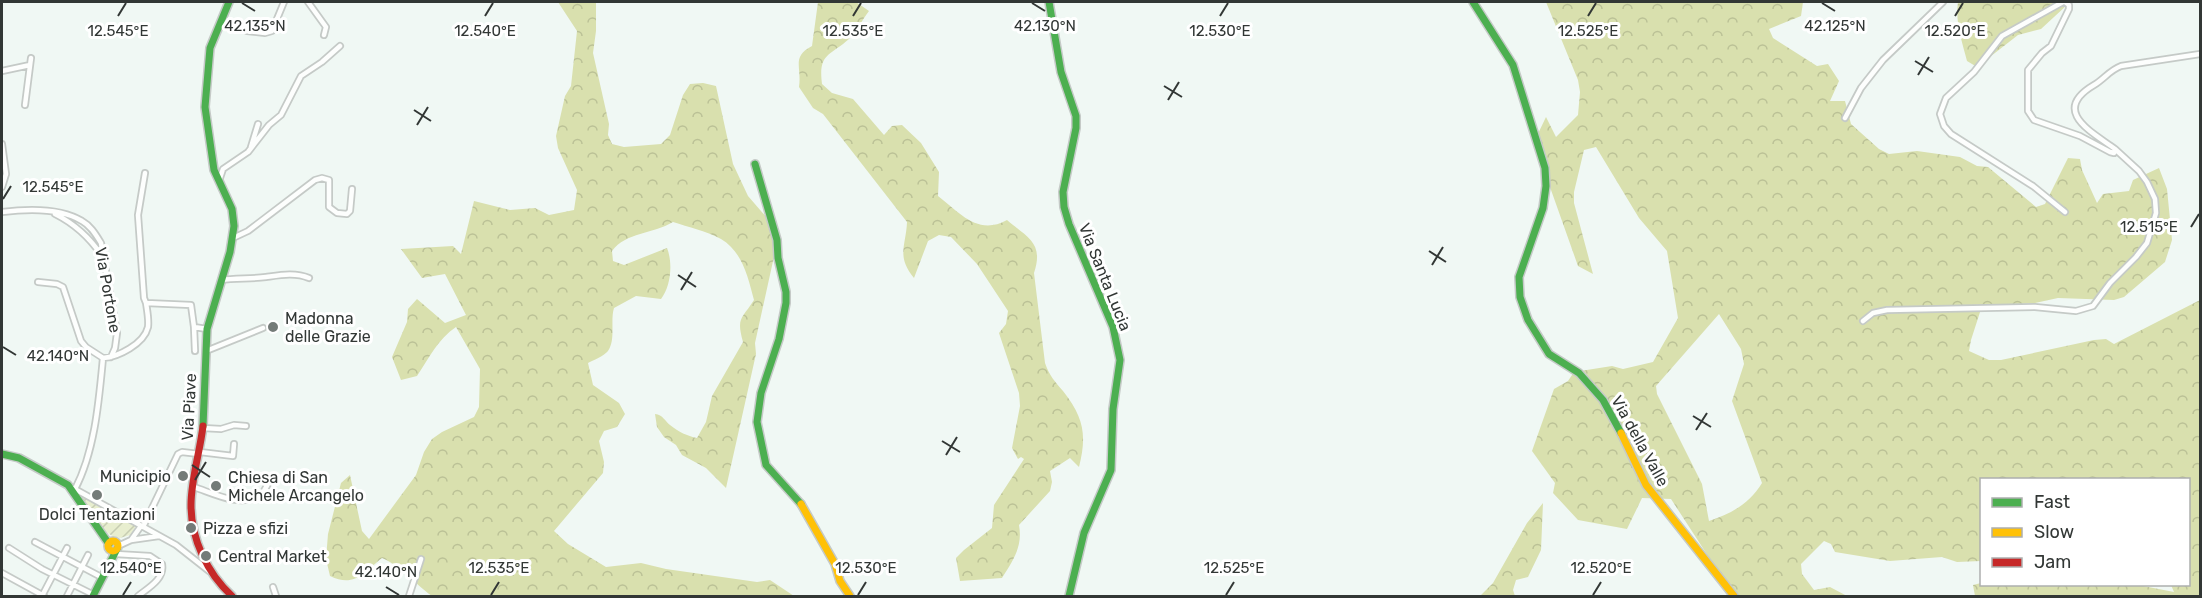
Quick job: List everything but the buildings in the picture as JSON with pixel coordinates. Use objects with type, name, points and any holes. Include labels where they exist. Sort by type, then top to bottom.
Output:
[{"type":"street","name":"Via Piave","points":[[229,2],[210,48],[205,94],[213,164],[220,186],[233,213],[232,238],[207,329],[203,428],[192,516],[200,548],[212,574],[232,597]]},
{"type":"street","points":[[247,31],[265,33],[272,31],[284,2]]},
{"type":"street","points":[[308,2],[326,27],[324,35]]},
{"type":"street","name":"Via Santa Lucia","points":[[1049,2],[1061,72],[1077,116],[1064,182],[1064,207],[1115,333],[1120,355],[1113,409],[1111,470],[1084,533],[1069,597]]},
{"type":"street","name":"Via della Valle","points":[[1473,2],[1513,64],[1545,168],[1546,186],[1543,208],[1519,277],[1520,297],[1528,320],[1549,354],[1582,376],[1603,400],[1613,415],[1646,485],[1734,597]]},
{"type":"street","points":[[1845,118],[1858,93],[1883,60],[1943,2]]},
{"type":"street","points":[[2065,212],[2033,186],[1951,134],[1944,126],[1940,114],[1946,98],[1974,72],[2002,36],[2064,2],[2069,5],[2067,14]]},
{"type":"street","points":[[2073,2],[2051,46],[2029,68],[2028,111],[2036,121],[2080,136],[2111,153],[2115,152],[2115,149]]},
{"type":"street","points":[[220,186],[221,170],[248,152],[282,112],[301,76],[340,46]]},
{"type":"street","points":[[1863,321],[1870,314],[1887,310],[2035,307],[2076,311],[2093,306],[2110,283],[2148,243],[2156,213],[2155,196],[2139,171],[2115,149],[2086,130],[2079,120],[2075,106],[2082,93],[2112,70],[2121,66],[2200,54]]},
{"type":"street","points":[[25,105],[31,58]]},
{"type":"street","points":[[2,71],[30,65]]},
{"type":"street","points":[[248,152],[258,124]]},
{"type":"street","points":[[2,144],[6,174],[2,187]]},
{"type":"street","points":[[755,164],[777,240],[778,258],[786,292],[786,303],[775,353],[761,393],[757,415],[759,435],[764,448],[766,465],[801,504],[835,564],[840,580],[850,597]]},
{"type":"street","points":[[38,282],[63,287],[82,342],[103,358],[111,357],[133,345],[145,334],[148,324],[142,288],[138,215],[145,173]]},
{"type":"street","points":[[232,238],[248,231],[317,179],[329,180],[329,207],[339,214],[350,212],[352,189]]},
{"type":"street","name":"Via Portone","points":[[2,212],[63,213],[84,222],[95,233],[100,243],[117,333],[111,357]]},
{"type":"street","points":[[51,213],[68,221],[88,238],[103,258]]},
{"type":"street","points":[[221,280],[267,277],[276,274],[309,278]]},
{"type":"street","points":[[146,303],[191,305],[195,351]]},
{"type":"street","points":[[194,327],[207,329]]},
{"type":"street","points":[[206,351],[263,328]]},
{"type":"street","points":[[71,487],[81,475],[91,440],[99,407],[103,358]]},
{"type":"street","points":[[203,428],[221,429],[234,425],[246,426]]},
{"type":"street","points":[[9,548],[93,596],[117,550],[131,540],[142,526],[178,454],[182,452],[235,456],[234,444]]},
{"type":"street","points":[[2,454],[19,458],[142,526],[189,554],[212,574]]},
{"type":"street","points":[[194,487],[229,499],[244,501],[261,496],[272,477]]},
{"type":"street","points":[[71,487],[113,551],[150,556],[162,564],[163,572],[160,577],[138,597]]},
{"type":"street","points":[[147,538],[149,530]]},
{"type":"street","points":[[131,540],[159,536]]},
{"type":"street","points":[[35,542],[103,578]]},
{"type":"street","points":[[109,546],[110,565]]},
{"type":"street","points":[[2,573],[43,596],[67,548]]},
{"type":"street","points":[[189,554],[200,548]]},
{"type":"street","points":[[67,597],[88,555]]},
{"type":"street","points":[[409,597],[421,559]]},
{"type":"street","points":[[273,587],[276,597]]},
{"type":"green space","points":[[558,2],[596,2],[593,53],[609,124],[608,135],[612,144],[624,147],[661,144],[670,135],[683,95],[690,84],[703,83],[716,86],[733,164],[748,196],[768,219],[777,243],[755,343],[756,354],[726,488],[706,468],[682,455],[676,445],[664,437],[657,427],[655,414],[680,432],[697,438],[706,422],[712,396],[743,342],[741,319],[754,300],[744,266],[735,251],[721,239],[704,231],[673,222],[625,240],[612,251],[613,261],[624,265],[667,248],[670,260],[669,281],[661,299],[636,296],[614,308],[612,336],[608,351],[588,363],[593,385],[619,403],[625,414],[617,427],[604,431],[599,441],[604,462],[603,473],[554,531],[568,544],[606,567],[641,563],[666,569],[757,582],[770,580],[794,596],[432,596],[403,571],[382,558],[352,580],[330,576],[326,559],[328,534],[341,483],[350,475],[362,531],[369,539],[416,475],[424,452],[432,439],[474,417],[479,407],[480,369],[456,327],[439,343],[417,376],[401,380],[392,357],[407,322],[408,309],[417,299],[445,323],[466,315],[445,274],[422,278],[401,249],[453,246],[461,254],[474,201],[510,210],[535,208],[549,215],[574,210],[577,190],[558,148],[556,136],[565,96],[571,86],[577,31]]},
{"type":"green space","points":[[818,2],[856,2],[869,11],[852,36],[827,56],[822,66],[822,84],[832,93],[853,99],[884,135],[892,126],[902,125],[921,143],[939,172],[938,196],[962,215],[978,224],[987,225],[1007,220],[1032,242],[1035,248],[1037,263],[1034,273],[1045,363],[1052,378],[1070,401],[1079,418],[1083,445],[1079,467],[1070,458],[1050,471],[1052,482],[1050,491],[1019,525],[1018,547],[1002,578],[960,581],[956,558],[992,528],[994,505],[1024,459],[1021,457],[1018,459],[1012,448],[1020,406],[1019,393],[999,333],[1006,324],[1008,311],[977,264],[951,237],[939,235],[928,241],[914,278],[908,270],[903,251],[907,222],[823,114],[813,108],[799,87],[799,59],[812,46]]},
{"type":"green space","points":[[1546,2],[1803,2],[1801,16],[1769,29],[1773,38],[1817,66],[1828,64],[1839,81],[1830,101],[1845,101],[1851,124],[1879,149],[1889,154],[1917,151],[1960,157],[1977,166],[1988,167],[2036,207],[2045,204],[2068,158],[2080,159],[2082,170],[2097,203],[2103,194],[2129,191],[2133,180],[2159,168],[2167,189],[2172,240],[2165,262],[2124,297],[2114,300],[2058,298],[1981,309],[1969,351],[1989,360],[2001,360],[2094,340],[2106,339],[2114,344],[2200,300],[2200,596],[1975,596],[1973,585],[2143,586],[2174,592],[2171,586],[2190,586],[2190,478],[1980,478],[1980,561],[1957,562],[1942,557],[1890,561],[1835,552],[1831,544],[1824,541],[1801,564],[1802,574],[1814,590],[1830,587],[1847,596],[1734,596],[1671,499],[1642,498],[1627,529],[1578,520],[1553,493],[1555,483],[1532,451],[1554,389],[1568,381],[1574,372],[1612,366],[1623,369],[1653,362],[1678,318],[1667,251],[1639,218],[1596,147],[1584,150],[1574,192],[1574,203],[1593,274],[1578,266],[1534,142],[1546,117],[1556,137],[1578,115],[1580,92],[1578,80]],"holes":[[[1719,314],[1741,349],[1744,364],[1732,401],[1762,483],[1739,507],[1709,521],[1702,484],[1657,394],[1656,386]]]},
{"type":"green space","points":[[1958,2],[2067,2],[2067,5],[2041,29],[2018,35],[1977,67],[1967,61],[1958,24]]},
{"type":"green space","points":[[85,497],[136,526],[130,535],[120,538],[108,533],[98,523],[82,499]]},
{"type":"green space","points":[[1543,503],[1541,550],[1528,577],[1516,580],[1513,590],[1515,596],[1480,596],[1493,583],[1527,523]]},
{"type":"traffic: fast","points":[[203,426],[207,329],[230,252],[234,226],[232,209],[214,170],[205,107],[210,48],[229,2]]},
{"type":"traffic: fast","points":[[1049,2],[1061,72],[1076,116],[1076,128],[1063,192],[1064,207],[1113,327],[1120,360],[1113,409],[1111,470],[1084,533],[1069,596]]},
{"type":"traffic: fast","points":[[1473,2],[1513,65],[1545,168],[1546,186],[1543,208],[1519,277],[1520,297],[1528,320],[1549,354],[1579,373],[1603,400],[1621,433]]},
{"type":"traffic: fast","points":[[755,164],[777,240],[778,258],[786,292],[779,339],[761,393],[757,422],[766,465],[801,504]]},
{"type":"traffic: fast","points":[[2,454],[19,458],[68,485],[109,544]]},
{"type":"traffic: fast","points":[[93,596],[117,549]]},
{"type":"traffic: slow","points":[[1621,433],[1646,485],[1734,596]]},
{"type":"traffic: slow","points":[[801,504],[835,564],[840,581],[850,596]]},
{"type":"traffic: slow","points":[[113,541],[117,542],[118,546],[117,550],[113,551],[109,550],[108,546],[109,542],[113,541]]},
{"type":"traffic: jam","points":[[203,426],[192,485],[191,505],[194,530],[197,543],[208,566],[232,596]]},
{"type":"place","name":"Madonna delle Grazie","points":[[273,327]]},
{"type":"place","name":"Municipio","points":[[183,476]]},
{"type":"place","name":"Chiesa di San Michele Arcangelo","points":[[216,486]]},
{"type":"place","name":"Dolci Tentazioni","points":[[97,495]]},
{"type":"place","name":"Pizza e sfizi","points":[[191,528]]},
{"type":"place","name":"Central Market","points":[[206,556]]}]
